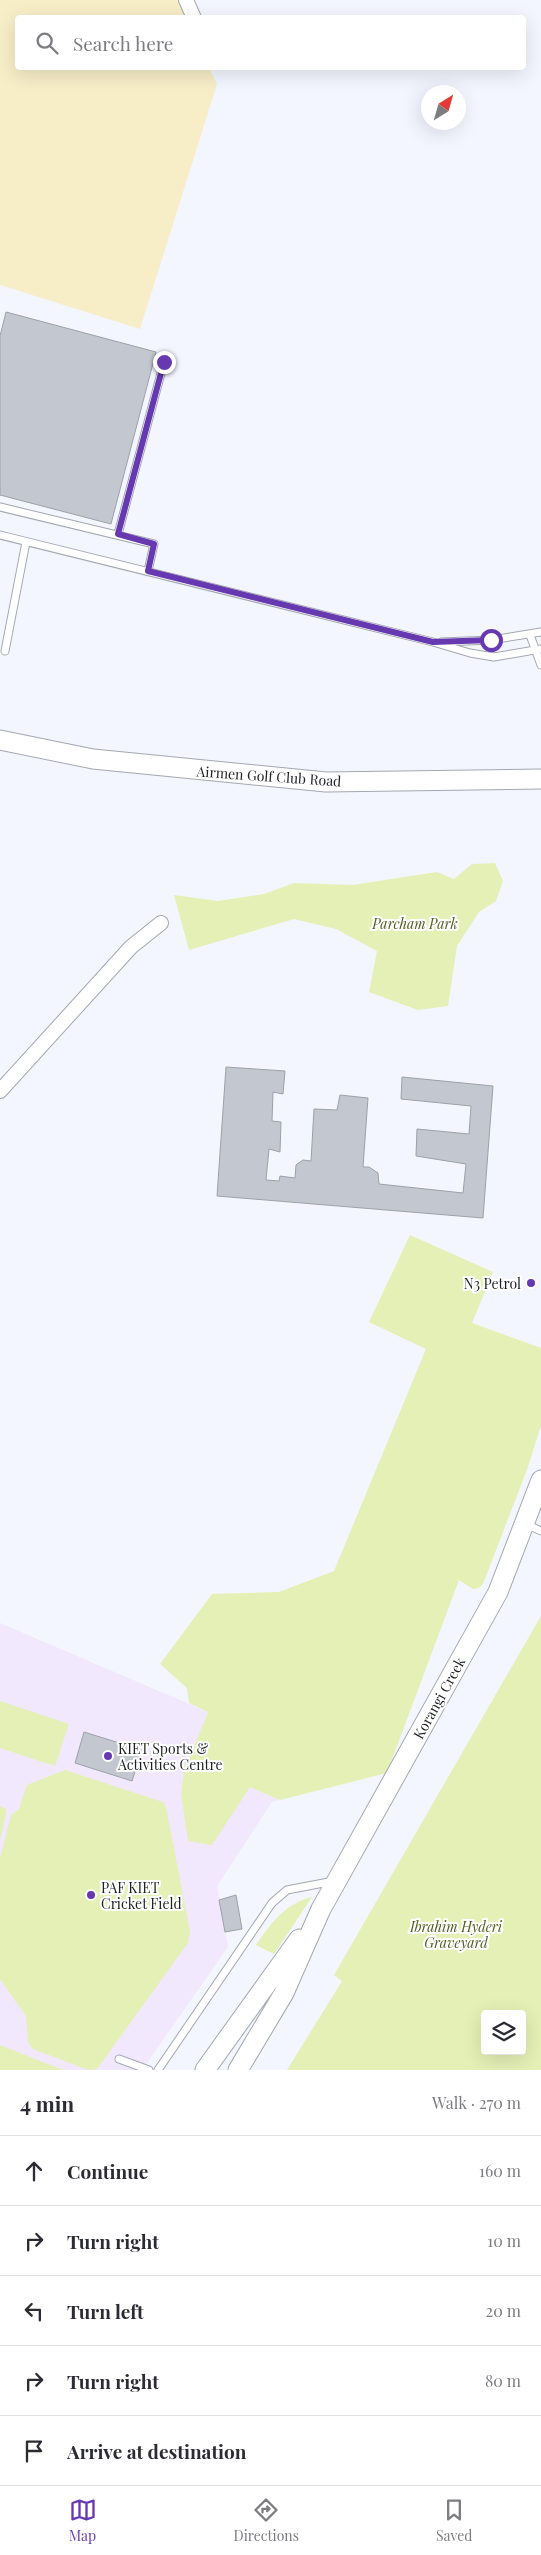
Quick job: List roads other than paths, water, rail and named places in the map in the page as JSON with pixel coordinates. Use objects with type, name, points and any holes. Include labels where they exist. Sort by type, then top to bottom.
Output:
[{"type":"street","points":[[186,0],[193,15]]},
{"type":"street","name":"Airmen Golf Club Road","points":[[0,740],[93,759],[326,782],[541,779]]},
{"type":"street","name":"Airmen Golf Club Road","points":[[0,751],[90,770],[323,792],[541,789]]},
{"type":"street","points":[[0,1090],[131,947],[161,923]]},
{"type":"street","name":"Korangi Creek","points":[[205,2070],[321,1909],[339,1880],[533,1528],[541,1480]]},
{"type":"street","name":"Korangi Creek","points":[[238,2070],[284,1993],[321,1909]]},
{"type":"lane","points":[[118,534],[164,362]]},
{"type":"lane","points":[[0,507],[154,544],[148,571]]},
{"type":"lane","points":[[0,535],[433,642],[470,653],[494,657],[538,650]]},
{"type":"lane","points":[[5,651],[26,542]]},
{"type":"lane","points":[[433,642],[491,640],[541,632]]},
{"type":"lane","points":[[530,634],[538,650],[541,665]]},
{"type":"lane","points":[[158,2070],[272,1903],[287,1890],[339,1880]]},
{"type":"lane","points":[[119,2059],[149,2070]]},
{"type":"place","name":"N3 Petrol","points":[[531,1283]]},
{"type":"place","name":"KIET Sports & Activities Centre","points":[[108,1756]]},
{"type":"place","name":"PAF KIET Cricket Field","points":[[91,1895]]},
{"type":"park label","name":"Parcham Park","points":[[415,923]]},
{"type":"park label","name":"Ibrahim Hyderi Graveyard","points":[[456,1934]]}]
